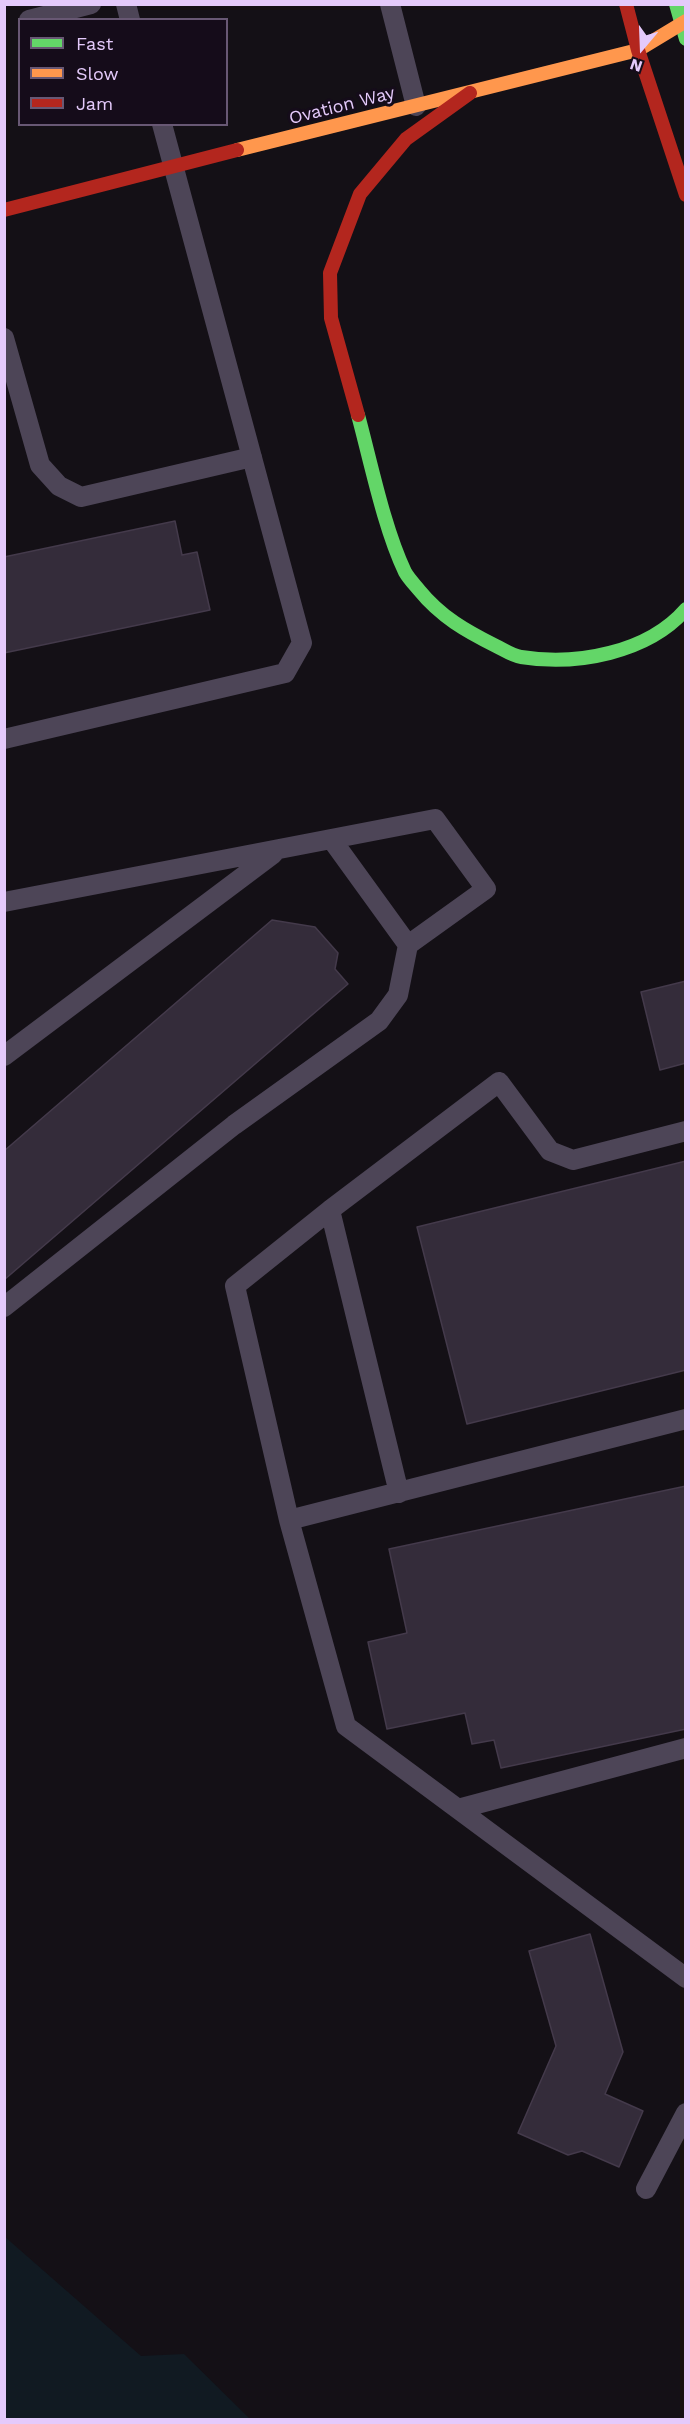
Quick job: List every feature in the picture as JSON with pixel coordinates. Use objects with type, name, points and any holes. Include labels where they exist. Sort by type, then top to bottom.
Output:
[{"type":"main road","points":[[626,4],[638,50],[686,195]]},
{"type":"main road","points":[[676,4],[686,39]]},
{"type":"main road","name":"Ovation Way","points":[[4,210],[174,165],[638,50],[683,22]]},
{"type":"main road","points":[[470,93],[406,139],[360,194],[330,273],[331,318],[390,530],[406,574],[436,610],[472,634],[519,657],[561,659],[604,655],[647,639],[680,616],[686,609]]},
{"type":"lane","points":[[37,18],[91,4]]},
{"type":"lane","points":[[390,4],[416,106]]},
{"type":"lane","points":[[4,739],[285,673],[302,643],[163,126]]},
{"type":"lane","points":[[4,338],[40,465],[59,486],[81,497],[252,457]]},
{"type":"lane","points":[[4,902],[435,819],[486,889],[408,945],[398,995],[379,1021],[234,1125],[4,1307]]},
{"type":"lane","points":[[332,840],[408,945]]},
{"type":"lane","points":[[4,1056],[279,850]]},
{"type":"lane","points":[[686,1131],[573,1160],[550,1151],[499,1082],[330,1210],[235,1286],[289,1521],[346,1726],[686,1978]]},
{"type":"lane","points":[[330,1210],[399,1493]]},
{"type":"lane","points":[[289,1521],[686,1419]]},
{"type":"lane","points":[[458,1809],[686,1748]]},
{"type":"lane","points":[[646,2189],[686,2113]]},
{"type":"shaded area","points":[[4,2236],[141,2356],[184,2354],[250,2419],[5,2419]]},
{"type":"building","points":[[175,521],[182,555],[197,552],[210,610],[4,653],[4,557]]},
{"type":"building","points":[[272,920],[315,927],[338,953],[335,969],[348,984],[4,1280],[4,1151]]},
{"type":"building","points":[[686,981],[686,1063],[660,1070],[641,992]]},
{"type":"building","points":[[686,1161],[686,1370],[467,1424],[417,1227]]},
{"type":"building","points":[[686,1486],[686,1729],[501,1768],[494,1740],[472,1744],[465,1713],[387,1729],[368,1642],[407,1633],[389,1549]]},
{"type":"building","points":[[590,1934],[623,2052],[605,2094],[643,2111],[619,2167],[582,2151],[568,2155],[518,2133],[556,2046],[529,1951]]},
{"type":"traffic: fast","points":[[676,4],[686,39]]},
{"type":"traffic: fast","points":[[358,415],[384,516],[405,572],[427,600],[464,629],[518,656],[565,659],[610,653],[632,646],[670,624],[686,609]]},
{"type":"traffic: slow","points":[[237,150],[638,50],[686,21]]},
{"type":"traffic: jam","points":[[626,4],[638,50],[686,195]]},
{"type":"traffic: jam","points":[[358,415],[331,318],[330,273],[360,194],[406,139],[470,93]]},
{"type":"traffic: jam","points":[[4,210],[237,150]]}]
